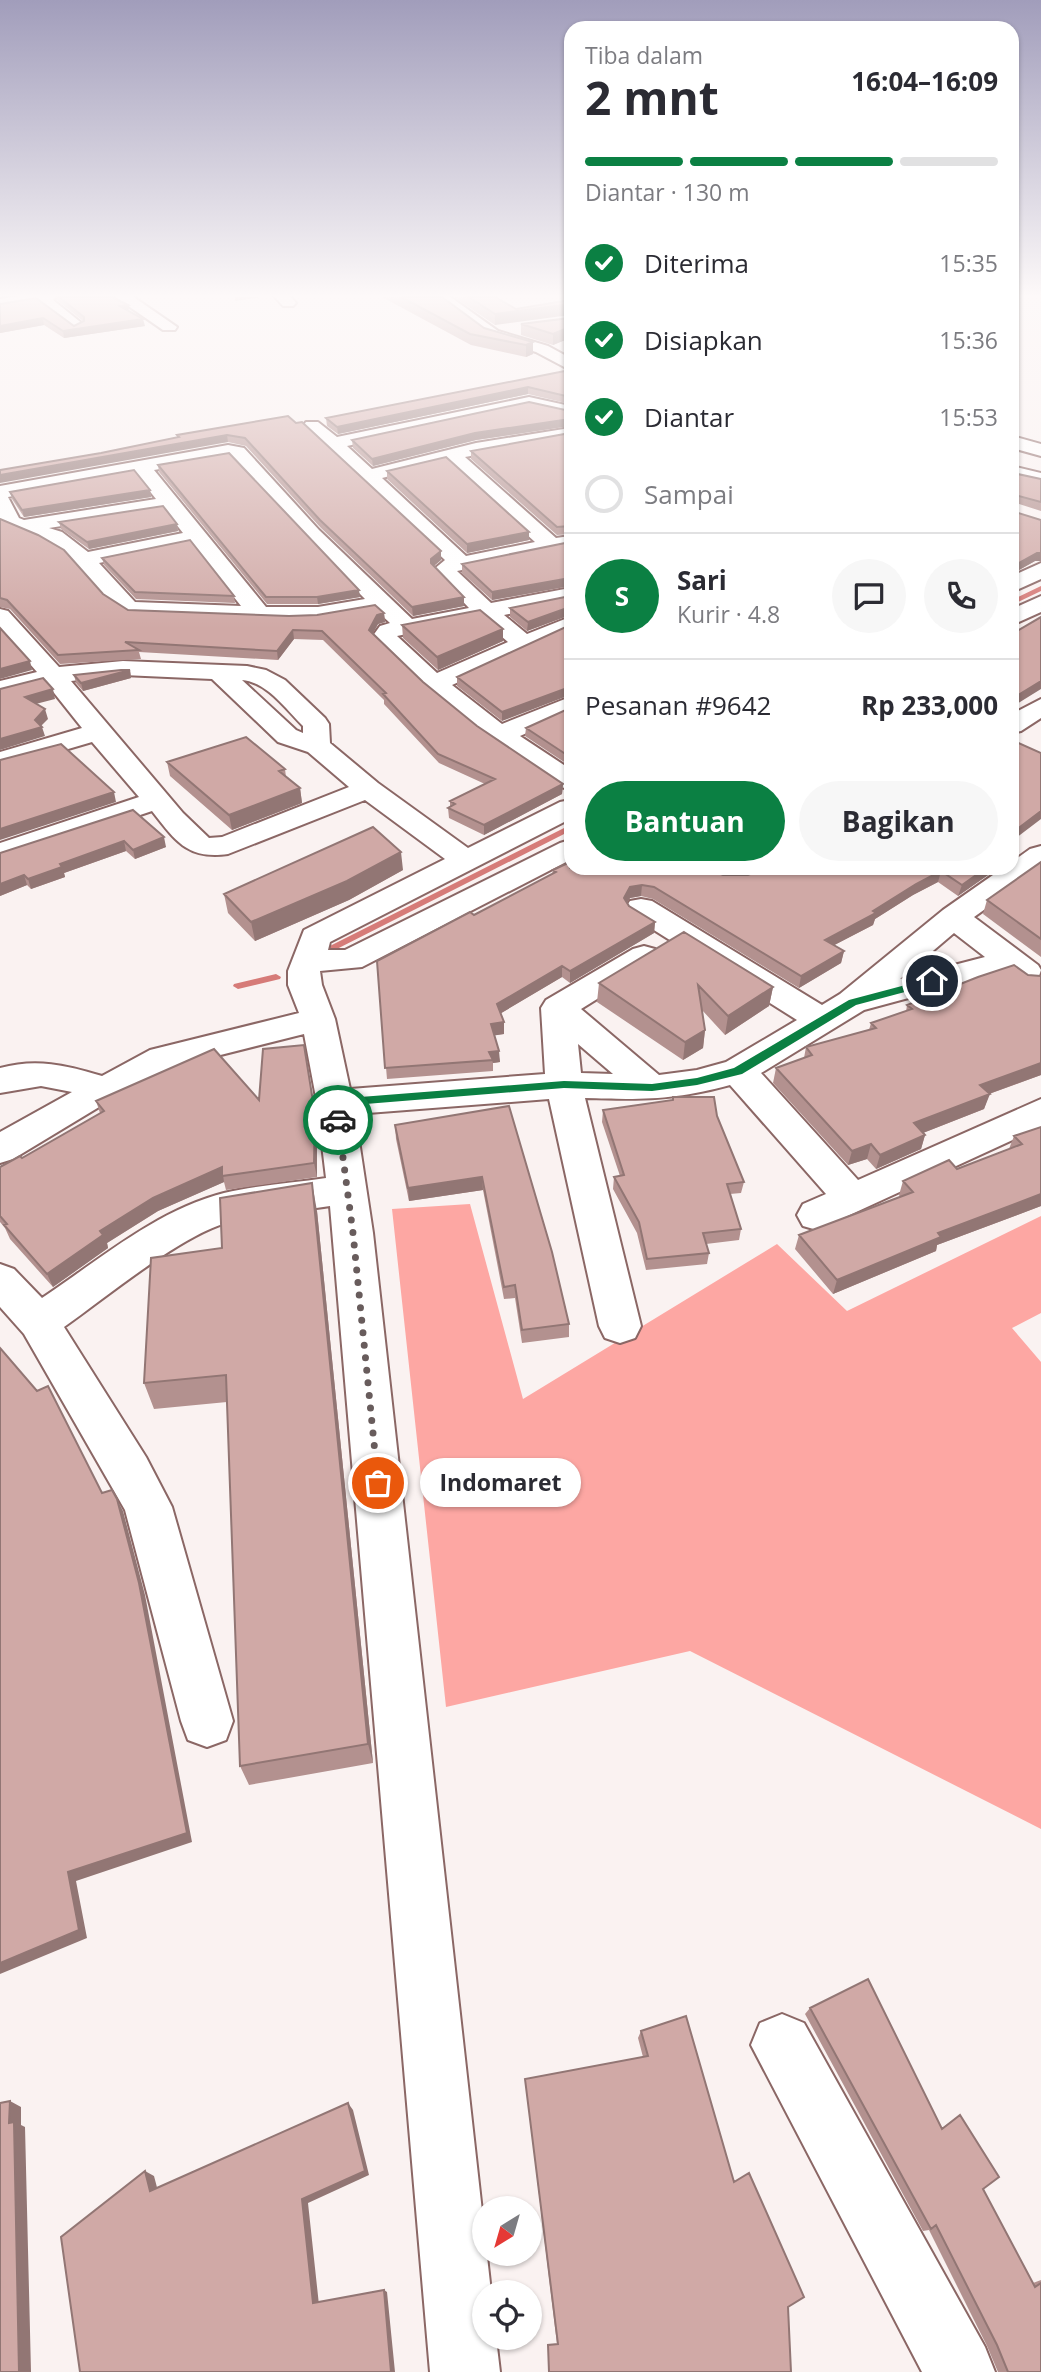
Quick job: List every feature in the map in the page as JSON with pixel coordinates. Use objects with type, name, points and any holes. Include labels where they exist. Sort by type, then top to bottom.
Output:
[{"type":"street","points":[[333,443],[506,407]]},
{"type":"street","points":[[312,426],[461,563]]},
{"type":"street","points":[[367,476],[451,455],[564,434]]},
{"type":"street","points":[[537,438],[554,451]]},
{"type":"street","points":[[1019,444],[1041,450]]},
{"type":"street","points":[[0,492],[228,450],[237,452],[312,534],[407,627]]},
{"type":"street","points":[[451,455],[561,544]]},
{"type":"street","points":[[141,467],[259,613]]},
{"type":"street","points":[[1019,474],[1041,479]]},
{"type":"street","points":[[0,500],[11,522],[54,537],[84,559],[125,606],[131,609],[318,614],[382,603]]},
{"type":"street","points":[[19,527],[169,503]]},
{"type":"street","points":[[84,559],[197,537]]},
{"type":"street","points":[[525,644],[485,611],[444,570],[448,566],[461,563],[561,544]]},
{"type":"street","points":[[1019,581],[1041,570]]},
{"type":"street","points":[[564,595],[388,631],[384,637],[434,684],[499,735],[564,776]]},
{"type":"street","points":[[1019,614],[1041,603]]},
{"type":"street","points":[[4,625],[53,675],[157,800],[196,842],[206,847],[228,845],[368,789]]},
{"type":"street","points":[[434,684],[564,627]]},
{"type":"street","points":[[0,689],[53,675],[123,668],[220,673],[287,736],[317,746],[368,789],[468,862]]},
{"type":"street","points":[[1019,701],[1038,708]]},
{"type":"street","points":[[499,735],[564,708]]},
{"type":"street","points":[[1019,720],[1038,708]]},
{"type":"street","points":[[0,761],[98,732]]},
{"type":"street","points":[[0,853],[157,800]]},
{"type":"street","points":[[465,2372],[347,1189],[335,1103],[318,1019],[305,985],[304,971],[310,961],[315,937],[564,811]]},
{"type":"street","points":[[310,961],[351,960],[564,852]]},
{"type":"street","points":[[1019,871],[1041,855]]},
{"type":"street","points":[[720,875],[734,878],[741,875]]},
{"type":"street","points":[[335,1103],[564,1085],[652,1088],[697,1082],[738,1071],[852,1002],[954,917],[1013,875]]},
{"type":"street","points":[[640,908],[822,1020]]},
{"type":"street","points":[[954,917],[1032,975]]},
{"type":"street","points":[[558,1008],[682,933]]},
{"type":"street","points":[[852,1002],[1032,975]]},
{"type":"street","points":[[558,1008],[564,1085],[620,1326]]},
{"type":"street","points":[[558,1008],[652,1088]]},
{"type":"street","points":[[0,1081],[16,1075],[52,1073],[105,1090],[162,1058],[318,1019]]},
{"type":"street","points":[[738,1071],[853,1199]]},
{"type":"street","points":[[0,1149],[94,1096]]},
{"type":"street","points":[[817,1215],[1041,1112]]},
{"type":"street","points":[[39,1322],[176,1230],[208,1213],[226,1206],[347,1189]]},
{"type":"street","points":[[0,1280],[39,1322],[130,1472],[148,1507],[207,1721]]},
{"type":"street","points":[[782,2045],[960,2372]]},
{"type":"shaded area","points":[[470,1204],[523,1399],[777,1244],[847,1311],[1041,1216],[1041,1313],[1012,1328],[1041,1362],[1041,1829],[690,1651],[446,1707],[392,1209]]},
{"type":"building","points":[[383,407],[434,407],[337,427],[326,418]]},
{"type":"building","points":[[507,407],[550,407],[564,410],[564,420],[475,433],[372,459],[352,440]]},
{"type":"building","points":[[288,416],[296,423],[302,422],[441,551],[431,559],[431,563],[464,597],[412,607],[320,520],[245,438],[227,435],[0,475],[0,470]]},
{"type":"building","points":[[564,434],[564,526],[557,527],[471,451]]},
{"type":"building","points":[[229,453],[359,590],[317,597],[266,597],[158,465]]},
{"type":"building","points":[[446,457],[529,532],[467,544],[387,471]]},
{"type":"building","points":[[134,470],[150,490],[22,510],[10,492]]},
{"type":"building","points":[[1019,474],[1041,479],[1041,502],[1019,496]]},
{"type":"building","points":[[163,506],[177,524],[87,542],[59,522]]},
{"type":"building","points":[[1019,513],[1041,520],[1041,553],[1019,563]]},
{"type":"building","points":[[0,519],[38,535],[64,550],[103,594],[128,610],[289,616],[317,615],[375,605],[384,613],[377,615],[369,630],[423,682],[477,726],[563,784],[484,825],[448,808],[455,804],[450,801],[495,779],[438,754],[383,694],[386,693],[322,631],[293,630],[277,651],[125,642],[139,650],[58,655],[7,600],[0,598]]},
{"type":"building","points":[[190,540],[234,596],[135,592],[102,558]]},
{"type":"building","points":[[564,543],[564,579],[492,592],[462,564]]},
{"type":"building","points":[[564,597],[564,609],[528,622],[510,608]]},
{"type":"building","points":[[480,610],[503,629],[437,657],[402,625]]},
{"type":"building","points":[[1041,617],[1041,681],[1019,695],[1019,630]]},
{"type":"building","points":[[0,628],[30,661],[0,669]]},
{"type":"building","points":[[564,628],[564,689],[502,712],[457,677]]},
{"type":"building","points":[[130,670],[81,683],[74,675]]},
{"type":"building","points":[[43,678],[53,689],[25,697],[45,709],[35,720],[42,727],[0,739],[0,689]]},
{"type":"building","points":[[564,711],[564,753],[526,728]]},
{"type":"building","points":[[246,737],[285,769],[279,771],[300,788],[229,815],[167,762]]},
{"type":"building","points":[[1019,743],[1041,753],[1041,811],[1019,828]]},
{"type":"building","points":[[61,744],[114,792],[0,829],[0,760]]},
{"type":"building","points":[[133,810],[164,837],[133,850],[124,841],[60,864],[62,867],[28,879],[24,875],[0,884],[0,853]]},
{"type":"building","points":[[373,827],[401,852],[347,881],[251,922],[224,894]]},
{"type":"building","points":[[1041,862],[1041,939],[987,900]]},
{"type":"building","points":[[564,865],[564,875],[933,875],[873,911],[876,913],[825,940],[844,951],[801,976],[654,887],[630,887],[624,898],[629,906],[655,922],[570,971],[562,966],[497,1004],[504,1022],[491,1024],[499,1051],[489,1052],[493,1060],[385,1068],[377,961],[470,912],[474,915],[556,872],[553,870]]},
{"type":"building","points":[[947,875],[976,875],[962,885]]},
{"type":"building","points":[[684,932],[773,987],[728,1016],[698,985],[705,1030],[685,1042],[599,983]]},
{"type":"building","points":[[1014,965],[1028,975],[1041,976],[1041,1063],[980,1085],[990,1094],[914,1123],[925,1135],[880,1155],[871,1144],[852,1151],[776,1068],[812,1055],[806,1047],[876,1028],[871,1023],[912,1009],[907,1005]]},
{"type":"building","points":[[304,1045],[315,1114],[314,1163],[222,1176],[222,1167],[153,1198],[100,1231],[103,1235],[47,1274],[4,1225],[7,1224],[0,1216],[0,1167],[20,1156],[22,1158],[104,1111],[96,1101],[214,1049],[259,1100],[263,1049]]},
{"type":"building","points":[[673,1097],[714,1097],[717,1116],[744,1182],[727,1184],[741,1229],[703,1233],[709,1253],[647,1259],[639,1222],[614,1177],[624,1175],[603,1110],[673,1100]]},
{"type":"building","points":[[509,1106],[552,1252],[569,1324],[522,1330],[515,1285],[504,1287],[482,1177],[408,1188],[395,1125]]},
{"type":"building","points":[[1041,1127],[1041,1194],[938,1233],[941,1237],[837,1280],[799,1235],[913,1192],[903,1181],[949,1160],[957,1169],[1022,1144],[1014,1136]]},
{"type":"building","points":[[312,1183],[368,1744],[240,1766],[226,1375],[144,1383],[151,1258],[222,1248],[220,1198]]},
{"type":"building","points":[[0,1348],[37,1391],[48,1386],[102,1493],[112,1490],[117,1499],[139,1583],[187,1833],[68,1872],[79,1930],[0,1963]]},
{"type":"building","points":[[868,1979],[942,2129],[960,2115],[999,2177],[983,2189],[1035,2287],[1041,2283],[1041,2372],[1008,2372],[936,2225],[931,2229],[810,2008]]},
{"type":"building","points":[[686,2016],[734,2182],[749,2173],[804,2297],[788,2307],[791,2372],[549,2372],[548,2345],[558,2344],[542,2196],[540,2196],[525,2079],[648,2056],[641,2031]]},
{"type":"building","points":[[10,2101],[9,2123],[14,2122],[19,2372],[0,2372],[0,2103]]},
{"type":"building","points":[[348,2103],[365,2171],[302,2199],[313,2303],[384,2290],[391,2372],[80,2372],[61,2237],[145,2171],[150,2191]]},
{"type":"waterway","points":[[1019,599],[1041,588]]},
{"type":"waterway","points":[[321,953],[564,831]]},
{"type":"waterway","points":[[238,986],[276,977]]},
{"type":"way so far","points":[[338,1120],[353,1233],[378,1483]]},
{"type":"place","name":"Indomaret","points":[[378,1483]]},
{"type":"route","points":[[338,1120],[335,1103],[564,1085],[652,1088],[697,1082],[738,1071],[852,1002],[932,981]]}]
